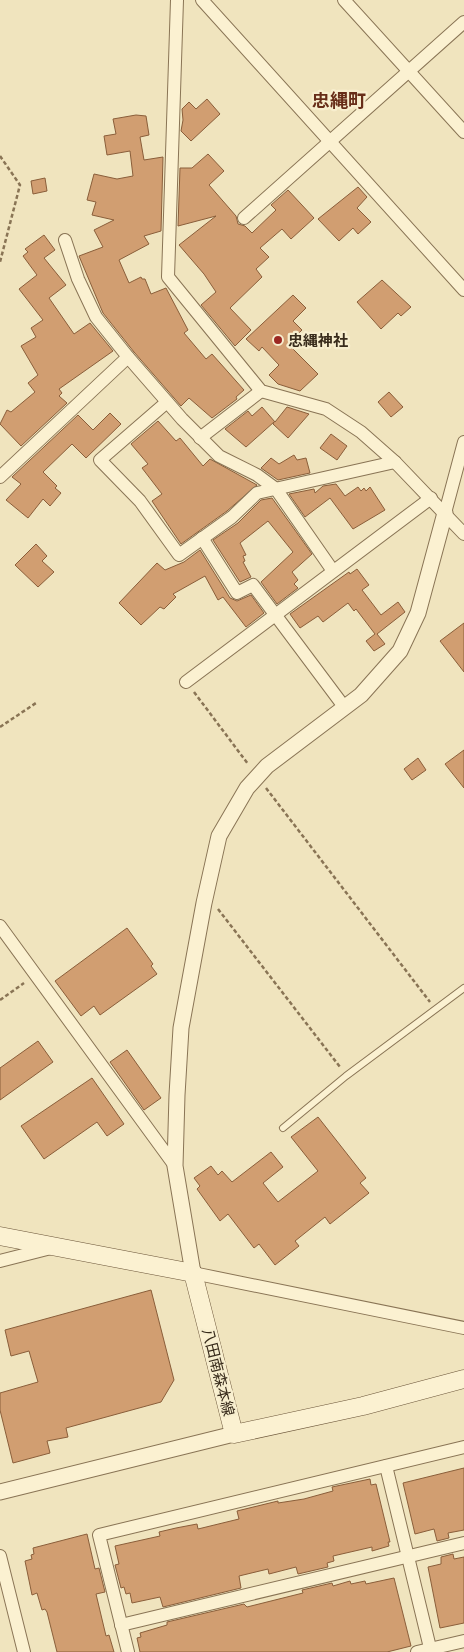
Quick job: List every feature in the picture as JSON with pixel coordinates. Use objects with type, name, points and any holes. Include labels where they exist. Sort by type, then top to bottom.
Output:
[{"type":"main road","points":[[0,1236],[194,1273]]},
{"type":"main road","name":"八田南森本線","points":[[194,1273],[234,1434],[362,1406],[464,1379]]},
{"type":"street","points":[[177,0],[168,277],[261,391],[326,409],[361,432],[395,462],[445,512],[464,534]]},
{"type":"street","points":[[202,0],[464,290]]},
{"type":"street","points":[[344,0],[464,132]]},
{"type":"street","points":[[244,218],[464,22]]},
{"type":"street","points":[[65,240],[78,278],[96,317],[128,357],[218,456],[257,476],[276,489],[333,571]]},
{"type":"street","points":[[0,477],[128,357]]},
{"type":"street","points":[[200,438],[261,391]]},
{"type":"street","points":[[167,402],[100,460],[140,501],[179,555],[232,517],[257,493],[395,462]]},
{"type":"street","points":[[464,442],[418,613],[400,652],[361,695],[267,766],[247,788],[219,836],[204,903],[181,1028],[175,1166],[194,1273],[464,1328]]},
{"type":"street","points":[[186,682],[430,498]]},
{"type":"street","points":[[202,538],[237,593],[253,584],[345,708]]},
{"type":"street","points":[[0,926],[175,1166]]},
{"type":"street","points":[[0,1260],[55,1247]]},
{"type":"street","points":[[0,1492],[234,1434]]},
{"type":"street","points":[[128,1652],[99,1535],[464,1447]]},
{"type":"street","points":[[386,1466],[430,1650]]},
{"type":"street","points":[[121,1625],[464,1543]]},
{"type":"street","points":[[0,1556],[24,1652]]},
{"type":"street","points":[[0,1611],[13,1608]]},
{"type":"street","points":[[417,1652],[464,1641]]},
{"type":"lane","points":[[283,1128],[346,1076],[464,988]]},
{"type":"path","points":[[0,156],[20,184],[0,262]]},
{"type":"path","points":[[186,682],[436,1009]]},
{"type":"path","points":[[0,727],[36,703]]},
{"type":"path","points":[[204,903],[219,909],[346,1076]]},
{"type":"path","points":[[0,1000],[35,975]]},
{"type":"building","points":[[207,99],[220,114],[191,141],[181,131],[182,109],[189,102],[196,109]]},
{"type":"building","points":[[136,115],[146,116],[149,135],[140,137],[144,160],[163,157],[161,231],[144,236],[149,244],[119,260],[129,283],[141,277],[145,279],[151,294],[166,288],[188,330],[184,333],[206,359],[212,354],[244,390],[236,397],[237,399],[212,418],[189,398],[181,406],[134,352],[103,313],[79,256],[103,247],[94,230],[114,220],[92,215],[96,202],[87,200],[94,174],[117,179],[133,176],[130,151],[107,155],[104,136],[116,134],[113,119]]},
{"type":"building","points":[[208,154],[224,171],[209,185],[236,216],[238,224],[245,226],[252,233],[276,210],[271,205],[288,190],[314,218],[291,239],[282,229],[260,248],[269,257],[256,269],[262,277],[230,308],[251,330],[235,346],[201,305],[216,292],[204,274],[179,245],[216,216],[178,226],[180,168],[192,168]]},
{"type":"building","points":[[45,178],[47,191],[33,194],[31,181]]},
{"type":"building","points":[[358,187],[367,197],[357,208],[371,222],[358,234],[353,228],[339,241],[318,219]]},
{"type":"building","points":[[44,235],[55,250],[44,258],[66,285],[49,298],[74,334],[90,323],[113,351],[59,389],[62,393],[59,396],[67,403],[21,446],[0,424],[7,410],[11,412],[35,392],[28,383],[38,375],[21,346],[36,337],[31,328],[43,320],[19,289],[37,275],[23,256],[28,252],[25,249]]},
{"type":"building","points":[[382,280],[411,307],[401,316],[398,313],[381,329],[357,302]]},
{"type":"building","points":[[293,295],[306,308],[293,321],[302,330],[288,344],[318,374],[300,391],[278,384],[269,375],[279,365],[262,347],[259,351],[246,339]]},
{"type":"building","points":[[389,392],[403,407],[391,417],[378,402]]},
{"type":"building","points":[[262,407],[275,422],[287,407],[309,414],[288,438],[273,424],[274,422],[246,447],[225,429],[248,411],[252,416]]},
{"type":"building","points":[[110,413],[121,424],[86,458],[72,444],[43,472],[57,486],[55,488],[61,493],[50,506],[43,499],[28,518],[6,500],[21,484],[12,477],[78,415],[93,430]]},
{"type":"building","points":[[158,421],[176,441],[180,438],[203,466],[210,459],[257,485],[227,511],[181,544],[152,501],[162,494],[142,468],[148,464],[131,444]]},
{"type":"building","points":[[331,434],[347,446],[337,460],[320,448]]},
{"type":"building","points":[[294,455],[297,460],[306,458],[310,473],[278,480],[261,468],[271,458],[279,464]]},
{"type":"building","points":[[336,484],[345,496],[358,487],[361,491],[364,488],[366,491],[370,487],[385,510],[353,529],[330,498],[305,517],[289,494],[314,489],[315,493],[323,486]]},
{"type":"building","points":[[272,498],[312,554],[292,572],[298,580],[294,584],[298,588],[277,604],[261,582],[293,552],[268,521],[240,543],[246,555],[243,556],[245,561],[243,562],[251,577],[240,582],[213,540],[238,523],[261,500]]},
{"type":"building","points":[[36,544],[47,556],[42,561],[54,572],[38,587],[15,565]]},
{"type":"building","points":[[200,550],[230,598],[237,601],[251,595],[264,613],[246,627],[223,597],[218,600],[205,576],[173,594],[176,597],[164,609],[160,607],[141,625],[119,603],[157,563],[165,570],[184,562]]},
{"type":"building","points":[[357,569],[369,585],[362,590],[381,615],[398,602],[405,612],[377,634],[385,644],[374,651],[366,641],[375,634],[356,609],[354,611],[348,603],[323,622],[318,616],[300,628],[290,614],[349,572],[350,574]]},
{"type":"building","points":[[464,623],[464,672],[440,641]]},
{"type":"building","points":[[464,750],[464,788],[445,764]]},
{"type":"building","points":[[418,758],[426,770],[412,780],[404,769]]},
{"type":"building","points":[[127,928],[153,964],[151,966],[157,974],[100,1015],[94,1006],[81,1016],[55,981]]},
{"type":"building","points":[[38,1041],[53,1062],[0,1100],[0,1068]]},
{"type":"building","points":[[127,1050],[161,1098],[144,1110],[110,1062]]},
{"type":"building","points":[[92,1078],[124,1124],[107,1136],[97,1122],[44,1159],[21,1126]]},
{"type":"building","points":[[318,1117],[366,1178],[360,1183],[369,1193],[330,1224],[325,1217],[295,1241],[299,1246],[275,1265],[259,1244],[254,1248],[228,1214],[220,1221],[197,1189],[200,1186],[194,1178],[211,1166],[218,1175],[222,1171],[232,1182],[271,1152],[283,1167],[263,1183],[278,1202],[318,1171],[291,1137]]},
{"type":"building","points":[[151,1290],[174,1380],[161,1402],[66,1428],[68,1437],[47,1441],[50,1453],[13,1463],[0,1410],[0,1393],[38,1382],[29,1351],[11,1356],[5,1330]]},
{"type":"building","points":[[464,1468],[464,1530],[448,1533],[449,1538],[437,1541],[434,1529],[415,1534],[403,1483]]},
{"type":"building","points":[[370,1479],[371,1485],[376,1484],[390,1542],[388,1542],[389,1546],[372,1551],[372,1547],[333,1556],[334,1561],[327,1563],[328,1567],[298,1574],[296,1567],[269,1574],[268,1569],[239,1576],[241,1588],[163,1607],[160,1597],[132,1603],[130,1593],[126,1594],[124,1587],[121,1588],[115,1565],[119,1564],[115,1546],[160,1536],[159,1532],[176,1528],[197,1524],[198,1529],[239,1519],[237,1511],[278,1501],[278,1503],[304,1499],[333,1491],[332,1487]]},
{"type":"building","points":[[87,1534],[95,1569],[99,1568],[105,1592],[96,1594],[106,1636],[109,1635],[114,1652],[57,1652],[47,1612],[45,1609],[42,1610],[37,1593],[32,1595],[25,1561],[32,1559],[31,1555],[34,1554],[33,1548]]},
{"type":"building","points":[[453,1554],[454,1559],[464,1557],[464,1623],[440,1628],[428,1567],[441,1564],[441,1557]]},
{"type":"building","points":[[394,1578],[411,1646],[387,1652],[140,1652],[137,1638],[141,1637],[140,1633],[167,1625],[167,1622],[244,1604],[247,1607],[303,1593],[302,1590],[332,1583],[333,1586],[350,1581],[351,1584],[365,1581],[366,1584]]},
{"type":"place","name":"忠縄神社","points":[[278,340]]},
{"type":"district","name":"忠縄町","points":[[339,100]]}]
